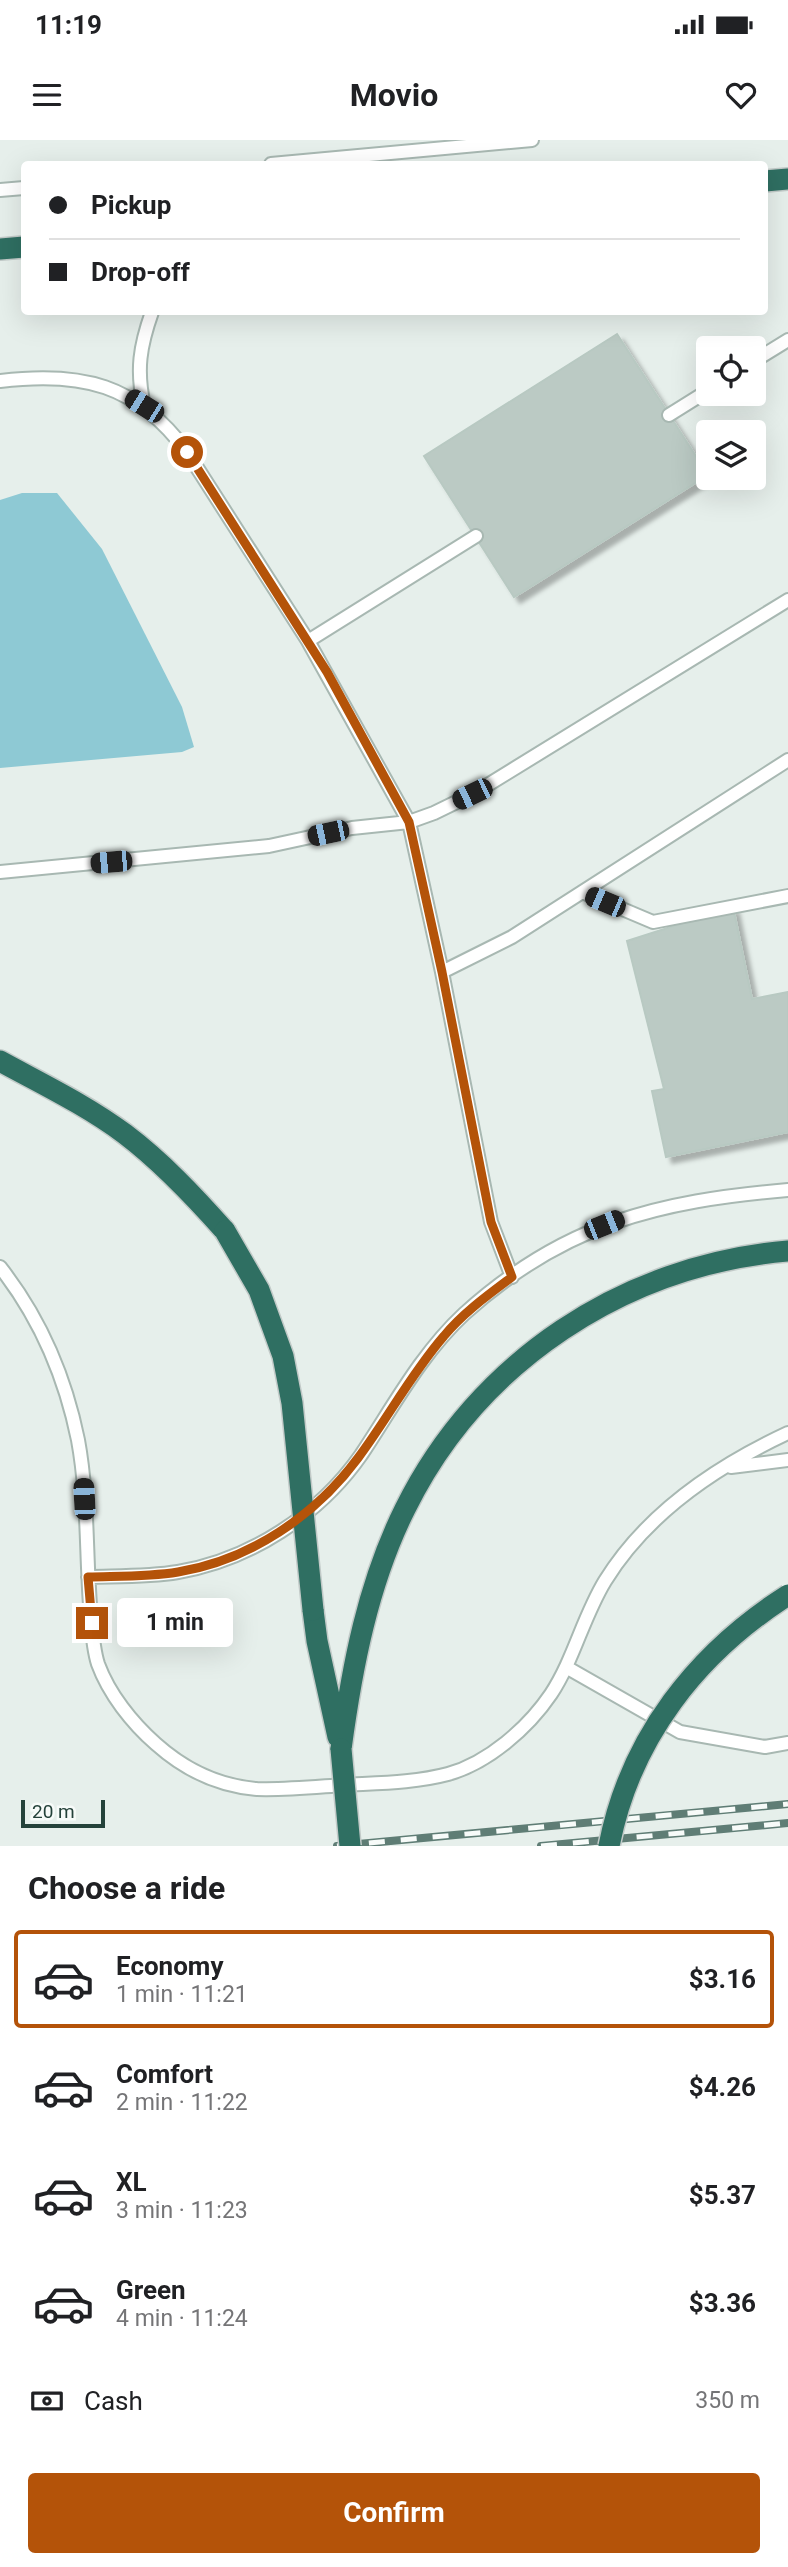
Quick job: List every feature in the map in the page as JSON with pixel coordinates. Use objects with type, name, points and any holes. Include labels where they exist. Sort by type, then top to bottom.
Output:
[{"type":"highway","points":[[768,181],[788,179]]},
{"type":"highway","points":[[0,249],[21,247]]},
{"type":"highway","points":[[0,1060],[124,1133],[167,1168],[225,1231],[259,1290],[282,1356],[292,1403],[317,1642],[341,1749],[350,1846]]},
{"type":"highway","points":[[341,1749],[354,1667],[374,1586],[395,1532],[417,1487],[458,1425],[488,1392],[532,1352],[571,1323],[642,1286],[676,1273],[738,1257],[788,1251]]},
{"type":"highway","points":[[609,1846],[631,1773],[666,1709],[697,1669],[718,1648],[744,1625],[788,1595]]},
{"type":"lane","points":[[304,161],[532,140]]},
{"type":"lane","points":[[0,190],[21,188]]},
{"type":"lane","points":[[144,406],[138,379],[139,361],[151,315]]},
{"type":"lane","points":[[766,354],[788,340]]},
{"type":"lane","points":[[0,381],[38,377],[86,381],[124,394],[144,406],[170,429],[187,452],[309,641],[409,822],[442,972],[491,1222],[512,1277]]},
{"type":"lane","points":[[669,415],[696,398]]},
{"type":"lane","points":[[309,641],[476,536]]},
{"type":"lane","points":[[0,872],[223,852],[269,846],[352,828],[409,822],[472,794],[788,600]]},
{"type":"lane","points":[[442,972],[512,937],[788,760]]},
{"type":"lane","points":[[582,892],[653,922],[788,896]]},
{"type":"lane","points":[[88,1577],[180,1572],[242,1552],[292,1525],[337,1484],[359,1457],[418,1368],[444,1335],[471,1308],[562,1244],[618,1220],[694,1200],[788,1190]]},
{"type":"lane","points":[[0,1267],[34,1316],[49,1346],[71,1412],[82,1473],[94,1647],[107,1684],[134,1722],[164,1752],[217,1781],[242,1788],[270,1789],[389,1782],[451,1773],[490,1753],[519,1730],[551,1693],[566,1667],[601,1588],[637,1538],[677,1499],[724,1468],[788,1433]]},
{"type":"lane","points":[[724,1468],[788,1460]]},
{"type":"lane","points":[[566,1667],[680,1732],[765,1747],[788,1743]]},
{"type":"water","points":[[22,493],[57,493],[102,549],[182,707],[194,747],[182,752],[0,768],[0,500]]},
{"type":"building","points":[[617,334],[696,456],[696,483],[514,597],[424,456]]},
{"type":"building","points":[[733,907],[752,999],[788,992],[788,1132],[666,1157],[652,1091],[664,1089],[627,941]]},
{"type":"railway","points":[[337,1846],[788,1804]]},
{"type":"railway","points":[[541,1846],[788,1823]]},
{"type":"route","points":[[92,1623],[88,1577],[180,1572],[242,1552],[292,1525],[337,1484],[359,1457],[418,1368],[444,1335],[480,1300],[512,1277],[491,1222],[442,972],[409,822],[327,672],[187,452]]}]
